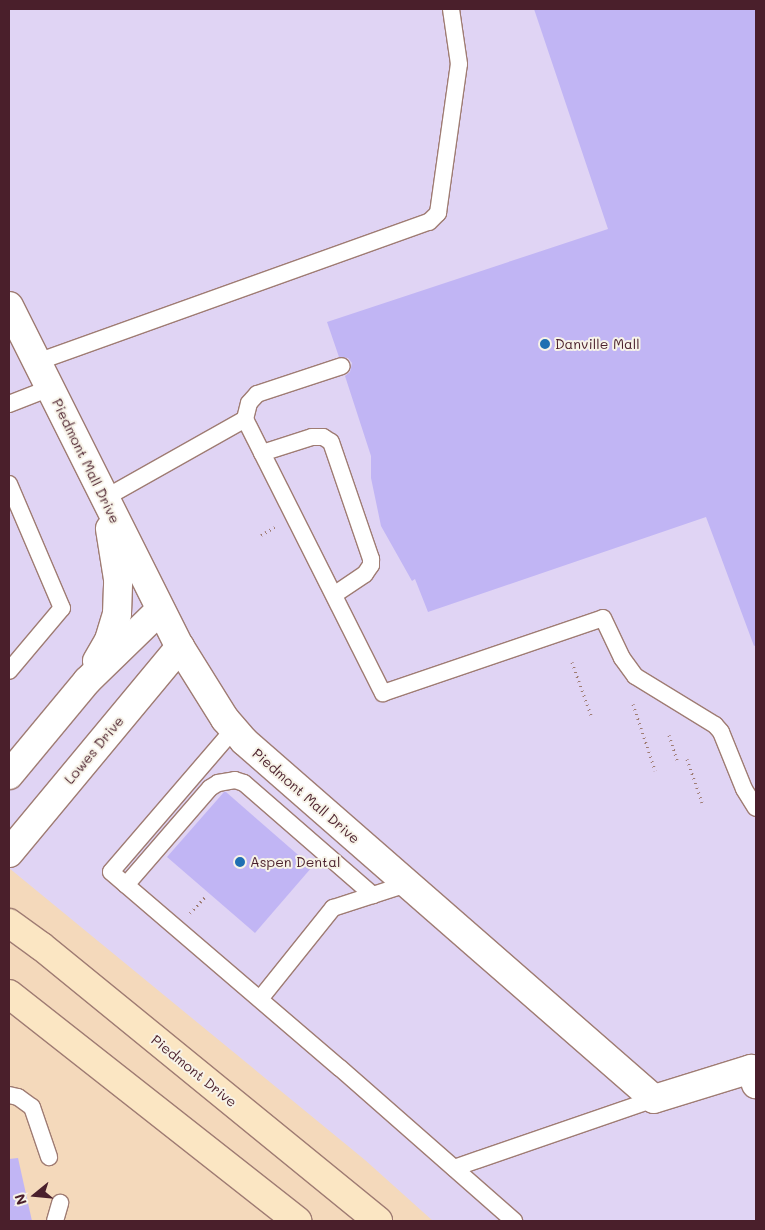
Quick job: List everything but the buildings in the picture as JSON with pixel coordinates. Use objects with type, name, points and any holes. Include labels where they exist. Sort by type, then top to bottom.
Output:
[{"type":"main road","name":"Piedmont Drive","points":[[9,923],[41,946],[378,1221]]},
{"type":"main road","points":[[9,994],[297,1221]]},
{"type":"street","name":"Piedmont Mall Drive","points":[[9,306],[180,648],[204,689],[233,730],[259,756],[654,1099]]},
{"type":"street","points":[[87,680],[109,640],[117,614],[118,579],[105,498]]},
{"type":"street","points":[[9,775],[87,680],[160,610]]},
{"type":"street","name":"Lowes Drive","points":[[9,853],[180,648]]},
{"type":"street","points":[[654,1099],[755,1074]]},
{"type":"lane","points":[[37,362],[429,222],[438,212],[459,64],[451,9]]},
{"type":"lane","points":[[342,366],[256,394],[249,403],[245,419],[383,693],[603,618],[622,658],[639,680],[715,725],[722,732],[744,789],[756,808]]},
{"type":"lane","points":[[9,404],[50,388]]},
{"type":"lane","points":[[105,498],[245,419]]},
{"type":"lane","points":[[262,453],[312,437],[324,437],[331,442],[371,559],[371,565],[364,574],[334,595]]},
{"type":"lane","points":[[9,484],[62,608],[9,671]]},
{"type":"lane","points":[[233,730],[111,872],[260,999],[514,1221]]},
{"type":"lane","points":[[126,885],[210,788],[218,783],[235,780],[244,783],[372,895]]},
{"type":"lane","points":[[260,999],[333,908],[407,884]]},
{"type":"lane","points":[[9,1095],[18,1097],[32,1107],[50,1157]]},
{"type":"lane","points":[[454,1168],[654,1099]]},
{"type":"lane","points":[[55,1221],[60,1203]]},
{"type":"path","points":[[261,535],[280,525]]},
{"type":"path","points":[[572,662],[592,718]]},
{"type":"path","points":[[634,704],[655,770]]},
{"type":"path","points":[[669,735],[678,762]]},
{"type":"path","points":[[688,759],[702,802]]},
{"type":"shaded area","name":"Danville Mall","points":[[9,9],[756,9],[756,1221],[433,1221],[365,1160],[9,868]]},
{"type":"place","name":"Danville Mall","points":[[545,344]]},
{"type":"place","name":"Aspen Dental","points":[[240,862]]}]
